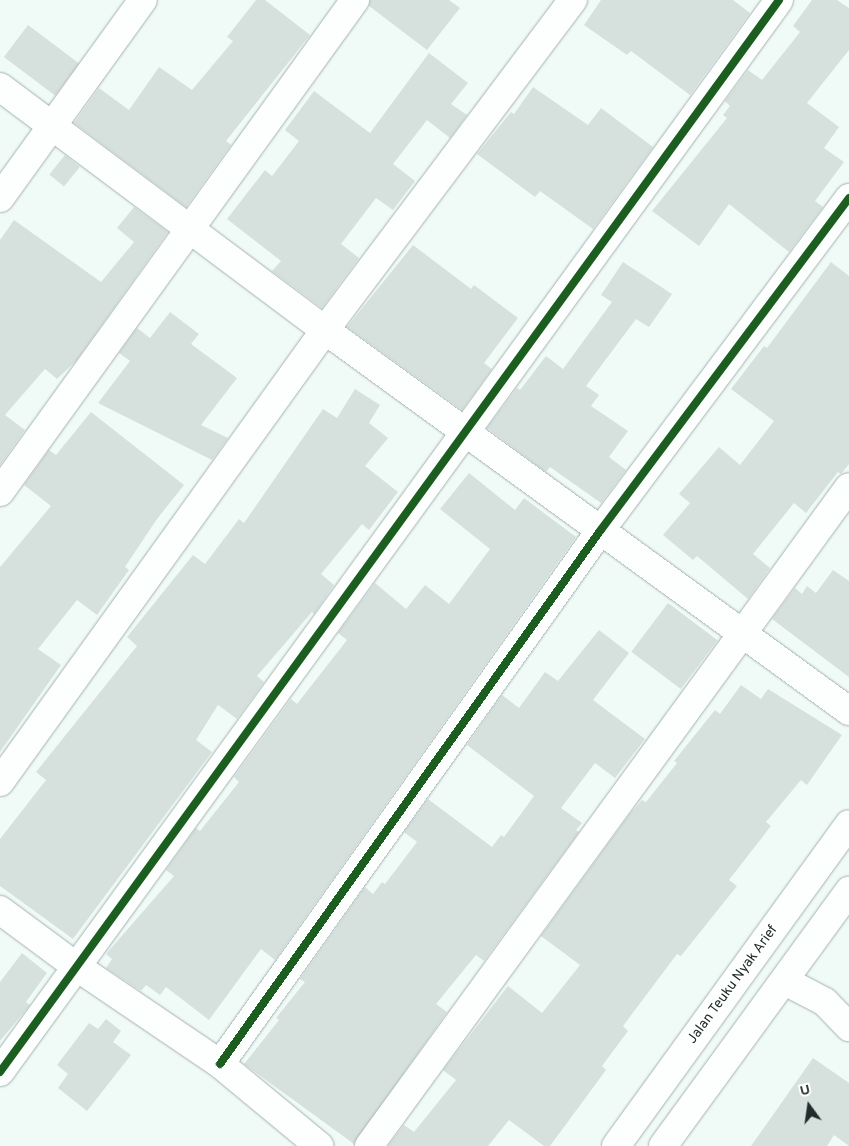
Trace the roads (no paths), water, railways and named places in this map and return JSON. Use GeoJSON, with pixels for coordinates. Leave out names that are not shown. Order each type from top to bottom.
{"type":"FeatureCollection","features":[{"type":"Feature","properties":{"kind":"main road"},"geometry":{"type":"LineString","coordinates":[[0,198],[143,0]]}},
{"type":"Feature","properties":{"kind":"main road"},"geometry":{"type":"LineString","coordinates":[[0,492],[355,0]]}},
{"type":"Feature","properties":{"kind":"main road"},"geometry":{"type":"LineString","coordinates":[[0,782],[325,330],[573,0]]}},
{"type":"Feature","properties":{"kind":"main road"},"geometry":{"type":"LineString","coordinates":[[0,1072],[778,0]]}},
{"type":"Feature","properties":{"kind":"main road"},"geometry":{"type":"LineString","coordinates":[[0,87],[53,124],[325,330],[849,711]]}},
{"type":"Feature","properties":{"kind":"main road"},"geometry":{"type":"LineString","coordinates":[[220,1064],[600,531],[849,198]]}},
{"type":"Feature","properties":{"kind":"main road"},"geometry":{"type":"LineString","coordinates":[[369,1146],[849,487]]}},
{"type":"Feature","properties":{"kind":"main road","name":"Jalan Teuku Nyak Arief"},"geometry":{"type":"LineString","coordinates":[[616,1146],[849,824]]}},
{"type":"Feature","properties":{"kind":"main road"},"geometry":{"type":"LineString","coordinates":[[663,1146],[849,891]]}},
{"type":"Feature","properties":{"kind":"main road"},"geometry":{"type":"LineString","coordinates":[[0,910],[77,967],[220,1064],[319,1146]]}},
{"type":"Feature","properties":{"kind":"main road"},"geometry":{"type":"LineString","coordinates":[[785,981],[825,1002],[849,1027]]}}]}
